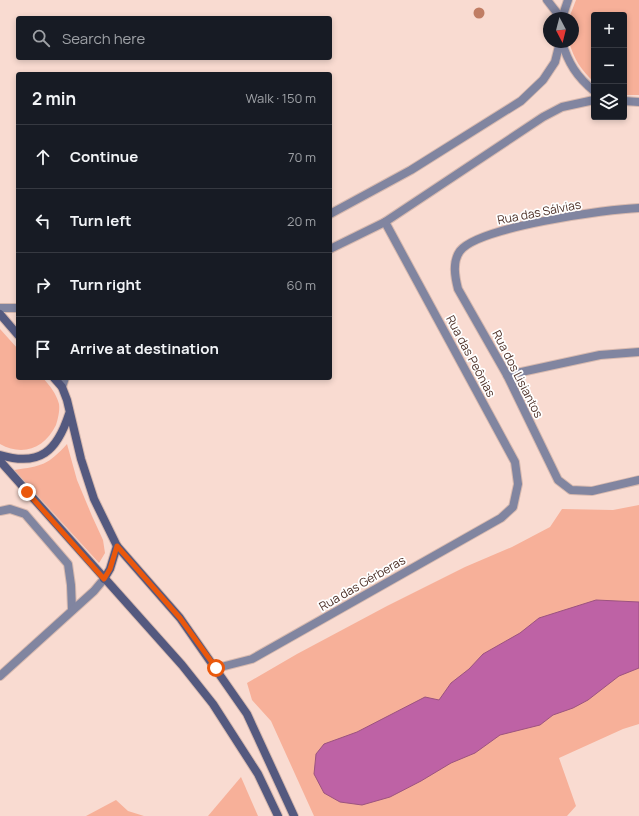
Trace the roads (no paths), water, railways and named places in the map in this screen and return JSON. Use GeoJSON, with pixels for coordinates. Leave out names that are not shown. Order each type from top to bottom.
{"type":"FeatureCollection","features":[{"type":"Feature","properties":{"kind":"main road"},"geometry":{"type":"LineString","coordinates":[[0,314],[16,333]]}},
{"type":"Feature","properties":{"kind":"main road"},"geometry":{"type":"LineString","coordinates":[[56,380],[62,387],[81,459],[94,499],[117,546],[180,618],[247,714],[294,816]]}},
{"type":"Feature","properties":{"kind":"main road"},"geometry":{"type":"LineString","coordinates":[[0,455],[15,460],[36,458],[53,448],[63,433],[70,414]]}},
{"type":"Feature","properties":{"kind":"main road"},"geometry":{"type":"LineString","coordinates":[[0,461],[182,665],[213,704],[258,774],[278,816]]}},
{"type":"Feature","properties":{"kind":"main road"},"geometry":{"type":"LineString","coordinates":[[104,579],[112,566],[117,546]]}},
{"type":"Feature","properties":{"kind":"street"},"geometry":{"type":"LineString","coordinates":[[547,0],[557,12]]}},
{"type":"Feature","properties":{"kind":"street"},"geometry":{"type":"LineString","coordinates":[[564,12],[568,0]]}},
{"type":"Feature","properties":{"kind":"street"},"geometry":{"type":"LineString","coordinates":[[332,213],[411,170],[521,101],[543,80],[555,62],[559,48]]}},
{"type":"Feature","properties":{"kind":"street"},"geometry":{"type":"LineString","coordinates":[[563,48],[566,58],[578,76],[591,88]]}},
{"type":"Feature","properties":{"kind":"street"},"geometry":{"type":"LineString","coordinates":[[332,248],[385,222],[543,117],[562,107],[591,101]]}},
{"type":"Feature","properties":{"kind":"street"},"geometry":{"type":"LineString","coordinates":[[627,101],[639,102]]}},
{"type":"Feature","properties":{"kind":"street","name":"Rua das Sálvias"},"geometry":{"type":"LineString","coordinates":[[455,263],[460,251],[489,234],[547,220],[639,208]]}},
{"type":"Feature","properties":{"kind":"street","name":"Rua das Peônias"},"geometry":{"type":"LineString","coordinates":[[385,222],[515,462],[518,484],[513,507]]}},
{"type":"Feature","properties":{"kind":"street","name":"Rua dos Lisiantos"},"geometry":{"type":"LineString","coordinates":[[455,263],[454,275],[458,289],[506,375],[558,480],[571,490],[592,491],[639,480]]}},
{"type":"Feature","properties":{"kind":"street"},"geometry":{"type":"LineString","coordinates":[[0,308],[16,308]]}},
{"type":"Feature","properties":{"kind":"street"},"geometry":{"type":"LineString","coordinates":[[506,375],[600,355],[639,352]]}},
{"type":"Feature","properties":{"kind":"street"},"geometry":{"type":"LineString","coordinates":[[62,387],[64,380]]}},
{"type":"Feature","properties":{"kind":"street","name":"Rua das Gérberas"},"geometry":{"type":"LineString","coordinates":[[216,668],[252,659],[501,518],[513,507]]}},
{"type":"Feature","properties":{"kind":"street"},"geometry":{"type":"LineString","coordinates":[[0,511],[10,509],[25,514],[68,564],[72,585],[72,610]]}},
{"type":"Feature","properties":{"kind":"street"},"geometry":{"type":"LineString","coordinates":[[0,676],[94,591],[104,579]]}}]}
